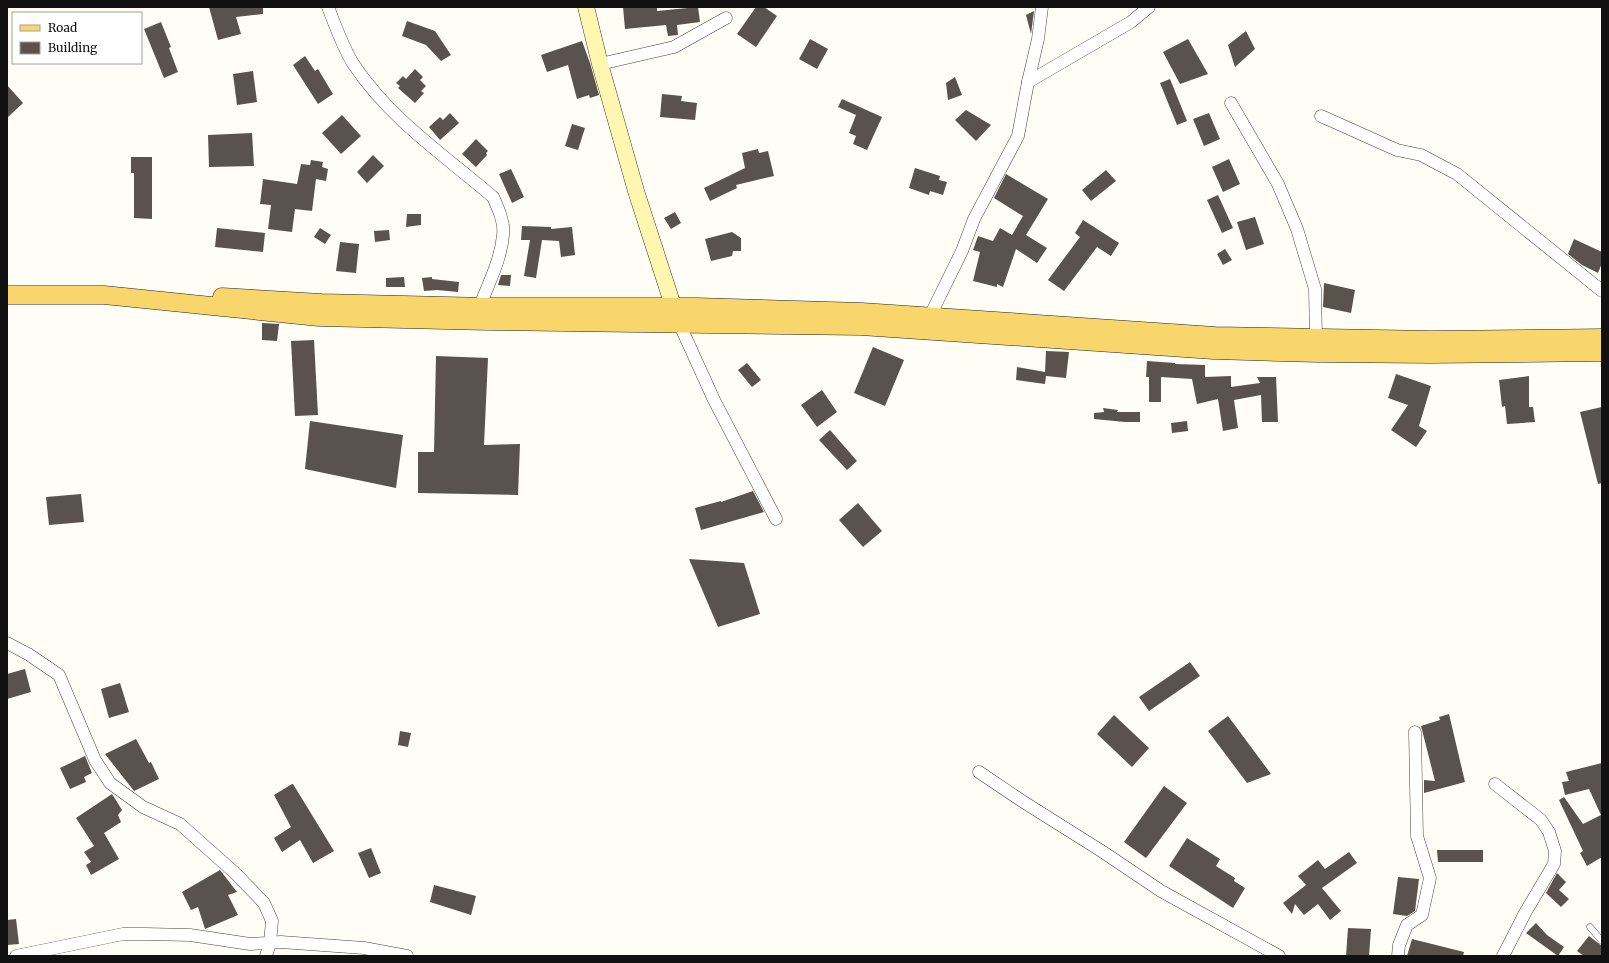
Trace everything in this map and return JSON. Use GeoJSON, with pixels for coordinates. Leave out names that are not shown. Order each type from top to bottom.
{"type":"FeatureCollection","features":[{"type":"Feature","properties":{"kind":"main road"},"geometry":{"type":"LineString","coordinates":[[7,282],[148,294],[215,296],[321,304],[480,306],[1214,343],[1316,339],[1439,340],[1602,338]]}},
{"type":"Feature","properties":{"kind":"main road"},"geometry":{"type":"LineString","coordinates":[[7,295],[104,296],[148,294],[215,307],[318,317],[488,321],[840,311],[930,316],[1322,353],[1431,354],[1602,352]]}},
{"type":"Feature","properties":{"kind":"street"},"geometry":{"type":"LineString","coordinates":[[328,7],[353,64],[374,93],[419,137],[493,197],[499,208],[504,234],[497,262],[480,306]]}},
{"type":"Feature","properties":{"kind":"street"},"geometry":{"type":"LineString","coordinates":[[586,7],[600,64],[636,190],[676,315],[714,400],[776,519]]}},
{"type":"Feature","properties":{"kind":"street"},"geometry":{"type":"LineString","coordinates":[[930,316],[962,251],[974,219],[1018,136],[1038,39],[1042,7]]}},
{"type":"Feature","properties":{"kind":"street"},"geometry":{"type":"LineString","coordinates":[[1028,82],[1131,22],[1149,7]]}},
{"type":"Feature","properties":{"kind":"street"},"geometry":{"type":"LineString","coordinates":[[600,64],[674,47],[726,18]]}},
{"type":"Feature","properties":{"kind":"street"},"geometry":{"type":"LineString","coordinates":[[1231,102],[1278,184],[1297,229],[1315,289],[1316,339]]}},
{"type":"Feature","properties":{"kind":"street"},"geometry":{"type":"LineString","coordinates":[[1321,116],[1397,150],[1421,155],[1457,174],[1602,291]]}},
{"type":"Feature","properties":{"kind":"street"},"geometry":{"type":"LineString","coordinates":[[7,643],[28,654],[59,675],[95,760],[110,783],[143,807],[180,824],[235,873],[264,903],[272,921],[270,943],[266,956]]}},
{"type":"Feature","properties":{"kind":"street"},"geometry":{"type":"LineString","coordinates":[[1398,956],[1399,945],[1408,924],[1422,915],[1430,878],[1417,836],[1415,732]]}},
{"type":"Feature","properties":{"kind":"street"},"geometry":{"type":"LineString","coordinates":[[979,772],[1161,891],[1279,956]]}},
{"type":"Feature","properties":{"kind":"street"},"geometry":{"type":"LineString","coordinates":[[1496,784],[1541,820],[1549,832],[1555,851],[1554,864],[1525,913],[1503,956]]}},
{"type":"Feature","properties":{"kind":"street"},"geometry":{"type":"LineString","coordinates":[[16,956],[123,934],[190,936],[250,944],[318,944],[364,948],[407,956]]}},
{"type":"Feature","properties":{"kind":"lane"},"geometry":{"type":"LineString","coordinates":[[1590,927],[1602,941]]}},
{"type":"Feature","properties":{"kind":"building"},"geometry":{"type":"Polygon","coordinates":[[[209,7],[263,7],[263,14],[236,17],[241,34],[218,40],[209,7]]]}},
{"type":"Feature","properties":{"kind":"building"},"geometry":{"type":"Polygon","coordinates":[[[623,7],[657,7],[657,11],[698,7],[700,22],[677,25],[678,35],[668,36],[666,25],[625,29],[623,7]]]}},
{"type":"Feature","properties":{"kind":"building"},"geometry":{"type":"Polygon","coordinates":[[[756,7],[764,7],[777,16],[756,47],[737,34],[756,7]]]}},
{"type":"Feature","properties":{"kind":"building"},"geometry":{"type":"Polygon","coordinates":[[[1034,11],[1031,34],[1026,15],[1034,11]]]}},
{"type":"Feature","properties":{"kind":"building"},"geometry":{"type":"Polygon","coordinates":[[[407,21],[435,31],[451,55],[441,61],[426,45],[402,36],[407,21]]]}},
{"type":"Feature","properties":{"kind":"building"},"geometry":{"type":"Polygon","coordinates":[[[161,22],[171,47],[169,48],[178,72],[164,78],[144,29],[161,22]]]}},
{"type":"Feature","properties":{"kind":"building"},"geometry":{"type":"Polygon","coordinates":[[[1246,31],[1255,49],[1235,67],[1228,45],[1246,31]]]}},
{"type":"Feature","properties":{"kind":"building"},"geometry":{"type":"Polygon","coordinates":[[[810,39],[828,49],[817,69],[799,59],[810,39]]]}},
{"type":"Feature","properties":{"kind":"building"},"geometry":{"type":"Polygon","coordinates":[[[1188,39],[1208,74],[1180,84],[1163,52],[1188,39]]]}},
{"type":"Feature","properties":{"kind":"building"},"geometry":{"type":"Polygon","coordinates":[[[582,41],[599,95],[590,98],[589,95],[577,99],[568,65],[547,72],[541,55],[582,41]]]}},
{"type":"Feature","properties":{"kind":"building"},"geometry":{"type":"Polygon","coordinates":[[[305,56],[315,71],[318,69],[333,94],[318,104],[293,65],[305,56]]]}},
{"type":"Feature","properties":{"kind":"building"},"geometry":{"type":"Polygon","coordinates":[[[415,69],[423,77],[420,80],[426,86],[421,91],[424,93],[415,103],[398,88],[400,86],[396,83],[403,76],[406,79],[415,69]]]}},
{"type":"Feature","properties":{"kind":"building"},"geometry":{"type":"Polygon","coordinates":[[[253,71],[257,102],[237,105],[233,74],[253,71]]]}},
{"type":"Feature","properties":{"kind":"building"},"geometry":{"type":"Polygon","coordinates":[[[955,77],[962,95],[948,100],[946,83],[955,77]]]}},
{"type":"Feature","properties":{"kind":"building"},"geometry":{"type":"Polygon","coordinates":[[[1170,79],[1187,121],[1177,125],[1160,83],[1170,79]]]}},
{"type":"Feature","properties":{"kind":"building"},"geometry":{"type":"Polygon","coordinates":[[[7,85],[23,103],[7,118],[7,85]]]}},
{"type":"Feature","properties":{"kind":"building"},"geometry":{"type":"Polygon","coordinates":[[[662,94],[682,96],[681,101],[697,103],[695,120],[660,117],[662,94]]]}},
{"type":"Feature","properties":{"kind":"building"},"geometry":{"type":"Polygon","coordinates":[[[842,99],[882,117],[867,150],[853,144],[856,136],[849,133],[856,115],[838,107],[842,99]]]}},
{"type":"Feature","properties":{"kind":"building"},"geometry":{"type":"Polygon","coordinates":[[[966,110],[991,125],[976,141],[955,120],[966,110]]]}},
{"type":"Feature","properties":{"kind":"building"},"geometry":{"type":"Polygon","coordinates":[[[450,113],[459,123],[440,140],[429,127],[440,117],[443,120],[450,113]]]}},
{"type":"Feature","properties":{"kind":"building"},"geometry":{"type":"Polygon","coordinates":[[[1209,113],[1220,139],[1204,146],[1193,119],[1209,113]]]}},
{"type":"Feature","properties":{"kind":"building"},"geometry":{"type":"Polygon","coordinates":[[[342,115],[361,136],[341,154],[322,133],[342,115]]]}},
{"type":"Feature","properties":{"kind":"building"},"geometry":{"type":"Polygon","coordinates":[[[572,124],[585,128],[578,150],[565,146],[572,124]]]}},
{"type":"Feature","properties":{"kind":"building"},"geometry":{"type":"Polygon","coordinates":[[[252,133],[254,166],[209,167],[208,135],[252,133]]]}},
{"type":"Feature","properties":{"kind":"building"},"geometry":{"type":"Polygon","coordinates":[[[476,139],[488,151],[486,153],[487,155],[476,167],[462,154],[476,139]]]}},
{"type":"Feature","properties":{"kind":"building"},"geometry":{"type":"Polygon","coordinates":[[[758,149],[759,153],[768,151],[774,176],[736,185],[737,188],[710,201],[704,188],[745,168],[742,153],[758,149]]]}},
{"type":"Feature","properties":{"kind":"building"},"geometry":{"type":"Polygon","coordinates":[[[373,155],[384,166],[367,183],[357,172],[373,155]]]}},
{"type":"Feature","properties":{"kind":"building"},"geometry":{"type":"Polygon","coordinates":[[[131,157],[152,157],[152,219],[134,218],[134,173],[131,173],[131,157]]]}},
{"type":"Feature","properties":{"kind":"building"},"geometry":{"type":"Polygon","coordinates":[[[1229,159],[1240,184],[1223,192],[1212,167],[1229,159]]]}},
{"type":"Feature","properties":{"kind":"building"},"geometry":{"type":"Polygon","coordinates":[[[311,160],[323,162],[322,167],[328,169],[326,181],[316,179],[312,211],[295,209],[292,232],[268,229],[271,205],[260,204],[263,179],[297,184],[301,164],[310,165],[311,160]]]}},
{"type":"Feature","properties":{"kind":"building"},"geometry":{"type":"Polygon","coordinates":[[[915,168],[940,176],[939,180],[947,182],[943,195],[930,191],[929,195],[909,188],[915,168]]]}},
{"type":"Feature","properties":{"kind":"building"},"geometry":{"type":"Polygon","coordinates":[[[511,169],[524,197],[512,203],[499,174],[511,169]]]}},
{"type":"Feature","properties":{"kind":"building"},"geometry":{"type":"Polygon","coordinates":[[[1106,170],[1116,181],[1091,201],[1082,190],[1106,170]]]}},
{"type":"Feature","properties":{"kind":"building"},"geometry":{"type":"Polygon","coordinates":[[[1006,174],[1048,199],[1026,235],[1047,248],[1037,263],[1016,249],[1003,287],[997,284],[997,287],[973,281],[980,252],[973,250],[978,236],[993,241],[1000,228],[1012,235],[1023,216],[994,198],[1006,174]]]}},
{"type":"Feature","properties":{"kind":"building"},"geometry":{"type":"Polygon","coordinates":[[[1218,195],[1233,228],[1222,233],[1207,200],[1218,195]]]}},
{"type":"Feature","properties":{"kind":"building"},"geometry":{"type":"Polygon","coordinates":[[[675,212],[681,223],[671,229],[664,218],[675,212]]]}},
{"type":"Feature","properties":{"kind":"building"},"geometry":{"type":"Polygon","coordinates":[[[407,214],[421,214],[421,225],[406,227],[407,214]]]}},
{"type":"Feature","properties":{"kind":"building"},"geometry":{"type":"Polygon","coordinates":[[[1255,217],[1264,244],[1246,250],[1237,222],[1255,217]]]}},
{"type":"Feature","properties":{"kind":"building"},"geometry":{"type":"Polygon","coordinates":[[[1083,220],[1119,243],[1111,256],[1097,247],[1064,291],[1048,280],[1080,237],[1075,233],[1083,220]]]}},
{"type":"Feature","properties":{"kind":"building"},"geometry":{"type":"Polygon","coordinates":[[[522,226],[551,227],[551,229],[572,227],[575,255],[561,257],[559,241],[542,240],[536,278],[524,276],[530,240],[521,240],[522,226]]]}},
{"type":"Feature","properties":{"kind":"building"},"geometry":{"type":"Polygon","coordinates":[[[217,228],[265,233],[263,252],[215,247],[217,228]]]}},
{"type":"Feature","properties":{"kind":"building"},"geometry":{"type":"Polygon","coordinates":[[[320,228],[331,235],[325,244],[314,237],[320,228]]]}},
{"type":"Feature","properties":{"kind":"building"},"geometry":{"type":"Polygon","coordinates":[[[389,230],[390,240],[375,242],[374,231],[389,230]]]}},
{"type":"Feature","properties":{"kind":"building"},"geometry":{"type":"Polygon","coordinates":[[[732,232],[741,238],[741,251],[733,251],[732,256],[711,261],[705,239],[732,232]]]}},
{"type":"Feature","properties":{"kind":"building"},"geometry":{"type":"Polygon","coordinates":[[[1574,239],[1602,252],[1602,263],[1598,273],[1582,265],[1568,254],[1574,239]]]}},
{"type":"Feature","properties":{"kind":"building"},"geometry":{"type":"Polygon","coordinates":[[[340,242],[359,244],[356,273],[336,271],[340,242]]]}},
{"type":"Feature","properties":{"kind":"building"},"geometry":{"type":"Polygon","coordinates":[[[1225,249],[1232,260],[1223,265],[1217,254],[1225,249]]]}},
{"type":"Feature","properties":{"kind":"building"},"geometry":{"type":"Polygon","coordinates":[[[501,275],[511,275],[510,286],[498,285],[501,275]]]}},
{"type":"Feature","properties":{"kind":"building"},"geometry":{"type":"Polygon","coordinates":[[[404,277],[405,287],[386,287],[386,278],[404,277]]]}},
{"type":"Feature","properties":{"kind":"building"},"geometry":{"type":"Polygon","coordinates":[[[432,277],[432,279],[459,282],[458,292],[437,290],[424,291],[422,278],[432,277]]]}},
{"type":"Feature","properties":{"kind":"building"},"geometry":{"type":"Polygon","coordinates":[[[1324,283],[1355,290],[1351,313],[1323,307],[1324,283]]]}},
{"type":"Feature","properties":{"kind":"building"},"geometry":{"type":"Polygon","coordinates":[[[262,323],[279,324],[277,341],[262,340],[262,323]]]}},
{"type":"Feature","properties":{"kind":"building"},"geometry":{"type":"Polygon","coordinates":[[[314,340],[318,415],[295,416],[291,341],[314,340]]]}},
{"type":"Feature","properties":{"kind":"building"},"geometry":{"type":"Polygon","coordinates":[[[873,347],[904,360],[885,406],[854,393],[873,347]]]}},
{"type":"Feature","properties":{"kind":"building"},"geometry":{"type":"Polygon","coordinates":[[[1046,351],[1069,352],[1066,378],[1046,376],[1045,384],[1016,380],[1017,367],[1045,372],[1046,351]]]}},
{"type":"Feature","properties":{"kind":"building"},"geometry":{"type":"Polygon","coordinates":[[[436,356],[488,358],[484,445],[520,444],[518,495],[418,493],[418,452],[434,452],[436,356]]]}},
{"type":"Feature","properties":{"kind":"building"},"geometry":{"type":"Polygon","coordinates":[[[1147,361],[1205,365],[1205,377],[1231,376],[1231,387],[1260,383],[1257,377],[1276,377],[1278,422],[1262,422],[1261,395],[1234,400],[1238,428],[1223,431],[1218,399],[1197,404],[1192,379],[1161,377],[1161,402],[1149,402],[1149,377],[1146,377],[1147,361]]]}},
{"type":"Feature","properties":{"kind":"building"},"geometry":{"type":"Polygon","coordinates":[[[747,363],[761,380],[752,387],[738,370],[747,363]]]}},
{"type":"Feature","properties":{"kind":"building"},"geometry":{"type":"Polygon","coordinates":[[[1396,374],[1431,386],[1419,426],[1427,431],[1416,447],[1391,430],[1408,405],[1388,398],[1396,374]]]}},
{"type":"Feature","properties":{"kind":"building"},"geometry":{"type":"Polygon","coordinates":[[[1529,376],[1529,407],[1533,407],[1535,422],[1507,424],[1505,406],[1502,407],[1499,380],[1529,376]]]}},
{"type":"Feature","properties":{"kind":"building"},"geometry":{"type":"Polygon","coordinates":[[[822,390],[837,412],[817,427],[801,405],[822,390]]]}},
{"type":"Feature","properties":{"kind":"building"},"geometry":{"type":"Polygon","coordinates":[[[1602,407],[1602,483],[1598,484],[1580,412],[1602,407]]]}},
{"type":"Feature","properties":{"kind":"building"},"geometry":{"type":"Polygon","coordinates":[[[1103,408],[1118,410],[1117,412],[1140,412],[1140,422],[1094,419],[1094,413],[1104,412],[1103,408]]]}},
{"type":"Feature","properties":{"kind":"building"},"geometry":{"type":"Polygon","coordinates":[[[310,421],[403,435],[396,488],[305,469],[310,421]]]}},
{"type":"Feature","properties":{"kind":"building"},"geometry":{"type":"Polygon","coordinates":[[[1187,421],[1188,431],[1172,433],[1171,423],[1187,421]]]}},
{"type":"Feature","properties":{"kind":"building"},"geometry":{"type":"Polygon","coordinates":[[[830,430],[857,461],[847,470],[819,440],[830,430]]]}},
{"type":"Feature","properties":{"kind":"building"},"geometry":{"type":"Polygon","coordinates":[[[753,491],[764,512],[701,530],[695,508],[721,502],[753,491]]]}},
{"type":"Feature","properties":{"kind":"building"},"geometry":{"type":"Polygon","coordinates":[[[81,494],[84,522],[49,525],[46,497],[81,494]]]}},
{"type":"Feature","properties":{"kind":"building"},"geometry":{"type":"Polygon","coordinates":[[[858,503],[882,531],[863,547],[839,520],[858,503]]]}},
{"type":"Feature","properties":{"kind":"building"},"geometry":{"type":"Polygon","coordinates":[[[689,559],[744,563],[760,614],[718,627],[689,559]]]}},
{"type":"Feature","properties":{"kind":"building"},"geometry":{"type":"Polygon","coordinates":[[[1190,662],[1200,676],[1149,711],[1139,697],[1190,662]]]}},
{"type":"Feature","properties":{"kind":"building"},"geometry":{"type":"Polygon","coordinates":[[[25,669],[31,692],[7,699],[7,674],[25,669]]]}},
{"type":"Feature","properties":{"kind":"building"},"geometry":{"type":"Polygon","coordinates":[[[120,683],[129,712],[109,718],[101,689],[120,683]]]}},
{"type":"Feature","properties":{"kind":"building"},"geometry":{"type":"Polygon","coordinates":[[[1449,714],[1465,782],[1424,793],[1424,780],[1435,781],[1421,726],[1440,720],[1439,717],[1449,714]]]}},
{"type":"Feature","properties":{"kind":"building"},"geometry":{"type":"Polygon","coordinates":[[[1114,715],[1149,748],[1132,767],[1097,734],[1114,715]]]}},
{"type":"Feature","properties":{"kind":"building"},"geometry":{"type":"Polygon","coordinates":[[[1228,716],[1271,774],[1247,783],[1208,731],[1228,716]]]}},
{"type":"Feature","properties":{"kind":"building"},"geometry":{"type":"Polygon","coordinates":[[[400,731],[411,733],[408,747],[398,745],[400,731]]]}},
{"type":"Feature","properties":{"kind":"building"},"geometry":{"type":"Polygon","coordinates":[[[136,739],[149,763],[151,762],[159,779],[134,791],[105,754],[136,739]]]}},
{"type":"Feature","properties":{"kind":"building"},"geometry":{"type":"Polygon","coordinates":[[[85,756],[92,773],[84,777],[86,782],[70,789],[60,768],[85,756]]]}},
{"type":"Feature","properties":{"kind":"building"},"geometry":{"type":"Polygon","coordinates":[[[1602,763],[1602,857],[1587,866],[1580,853],[1583,851],[1559,800],[1564,797],[1583,824],[1601,815],[1589,789],[1565,795],[1562,782],[1569,781],[1566,772],[1602,763]]]}},
{"type":"Feature","properties":{"kind":"building"},"geometry":{"type":"Polygon","coordinates":[[[292,784],[334,851],[313,863],[300,840],[282,852],[274,838],[291,827],[274,795],[292,784]]]}},
{"type":"Feature","properties":{"kind":"building"},"geometry":{"type":"Polygon","coordinates":[[[1164,786],[1187,803],[1146,858],[1124,842],[1164,786]]]}},
{"type":"Feature","properties":{"kind":"building"},"geometry":{"type":"Polygon","coordinates":[[[112,794],[122,810],[118,815],[121,822],[104,833],[119,859],[91,875],[86,865],[91,862],[84,852],[94,846],[76,818],[112,794]]]}},
{"type":"Feature","properties":{"kind":"building"},"geometry":{"type":"Polygon","coordinates":[[[1187,838],[1220,859],[1216,866],[1235,878],[1234,881],[1245,888],[1233,908],[1169,866],[1187,838]]]}},
{"type":"Feature","properties":{"kind":"building"},"geometry":{"type":"Polygon","coordinates":[[[371,848],[381,873],[369,878],[358,853],[371,848]]]}},
{"type":"Feature","properties":{"kind":"building"},"geometry":{"type":"Polygon","coordinates":[[[1437,850],[1483,850],[1483,862],[1438,862],[1437,850]]]}},
{"type":"Feature","properties":{"kind":"building"},"geometry":{"type":"Polygon","coordinates":[[[1349,852],[1357,863],[1322,888],[1341,911],[1330,920],[1318,904],[1304,915],[1295,904],[1292,914],[1283,903],[1306,885],[1298,876],[1318,860],[1325,869],[1349,852]]]}},
{"type":"Feature","properties":{"kind":"building"},"geometry":{"type":"Polygon","coordinates":[[[220,870],[237,892],[228,895],[238,915],[205,929],[198,907],[191,910],[182,892],[220,870]]]}},
{"type":"Feature","properties":{"kind":"building"},"geometry":{"type":"Polygon","coordinates":[[[1557,873],[1566,882],[1559,890],[1569,899],[1561,907],[1546,893],[1557,873]]]}},
{"type":"Feature","properties":{"kind":"building"},"geometry":{"type":"Polygon","coordinates":[[[1398,877],[1419,879],[1415,911],[1407,916],[1393,914],[1398,877]]]}},
{"type":"Feature","properties":{"kind":"building"},"geometry":{"type":"Polygon","coordinates":[[[434,885],[476,896],[471,915],[430,902],[434,885]]]}},
{"type":"Feature","properties":{"kind":"building"},"geometry":{"type":"Polygon","coordinates":[[[16,919],[19,944],[7,945],[7,920],[16,919]]]}},
{"type":"Feature","properties":{"kind":"building"},"geometry":{"type":"Polygon","coordinates":[[[1536,923],[1547,935],[1564,947],[1558,956],[1526,933],[1536,923]]]}},
{"type":"Feature","properties":{"kind":"building"},"geometry":{"type":"Polygon","coordinates":[[[1348,928],[1371,929],[1369,956],[1346,956],[1348,928]]]}},
{"type":"Feature","properties":{"kind":"building"},"geometry":{"type":"Polygon","coordinates":[[[1589,936],[1602,946],[1602,956],[1584,956],[1577,951],[1589,936]]]}},
{"type":"Feature","properties":{"kind":"building"},"geometry":{"type":"Polygon","coordinates":[[[1412,939],[1464,952],[1463,956],[1407,956],[1412,939]]]}}]}
